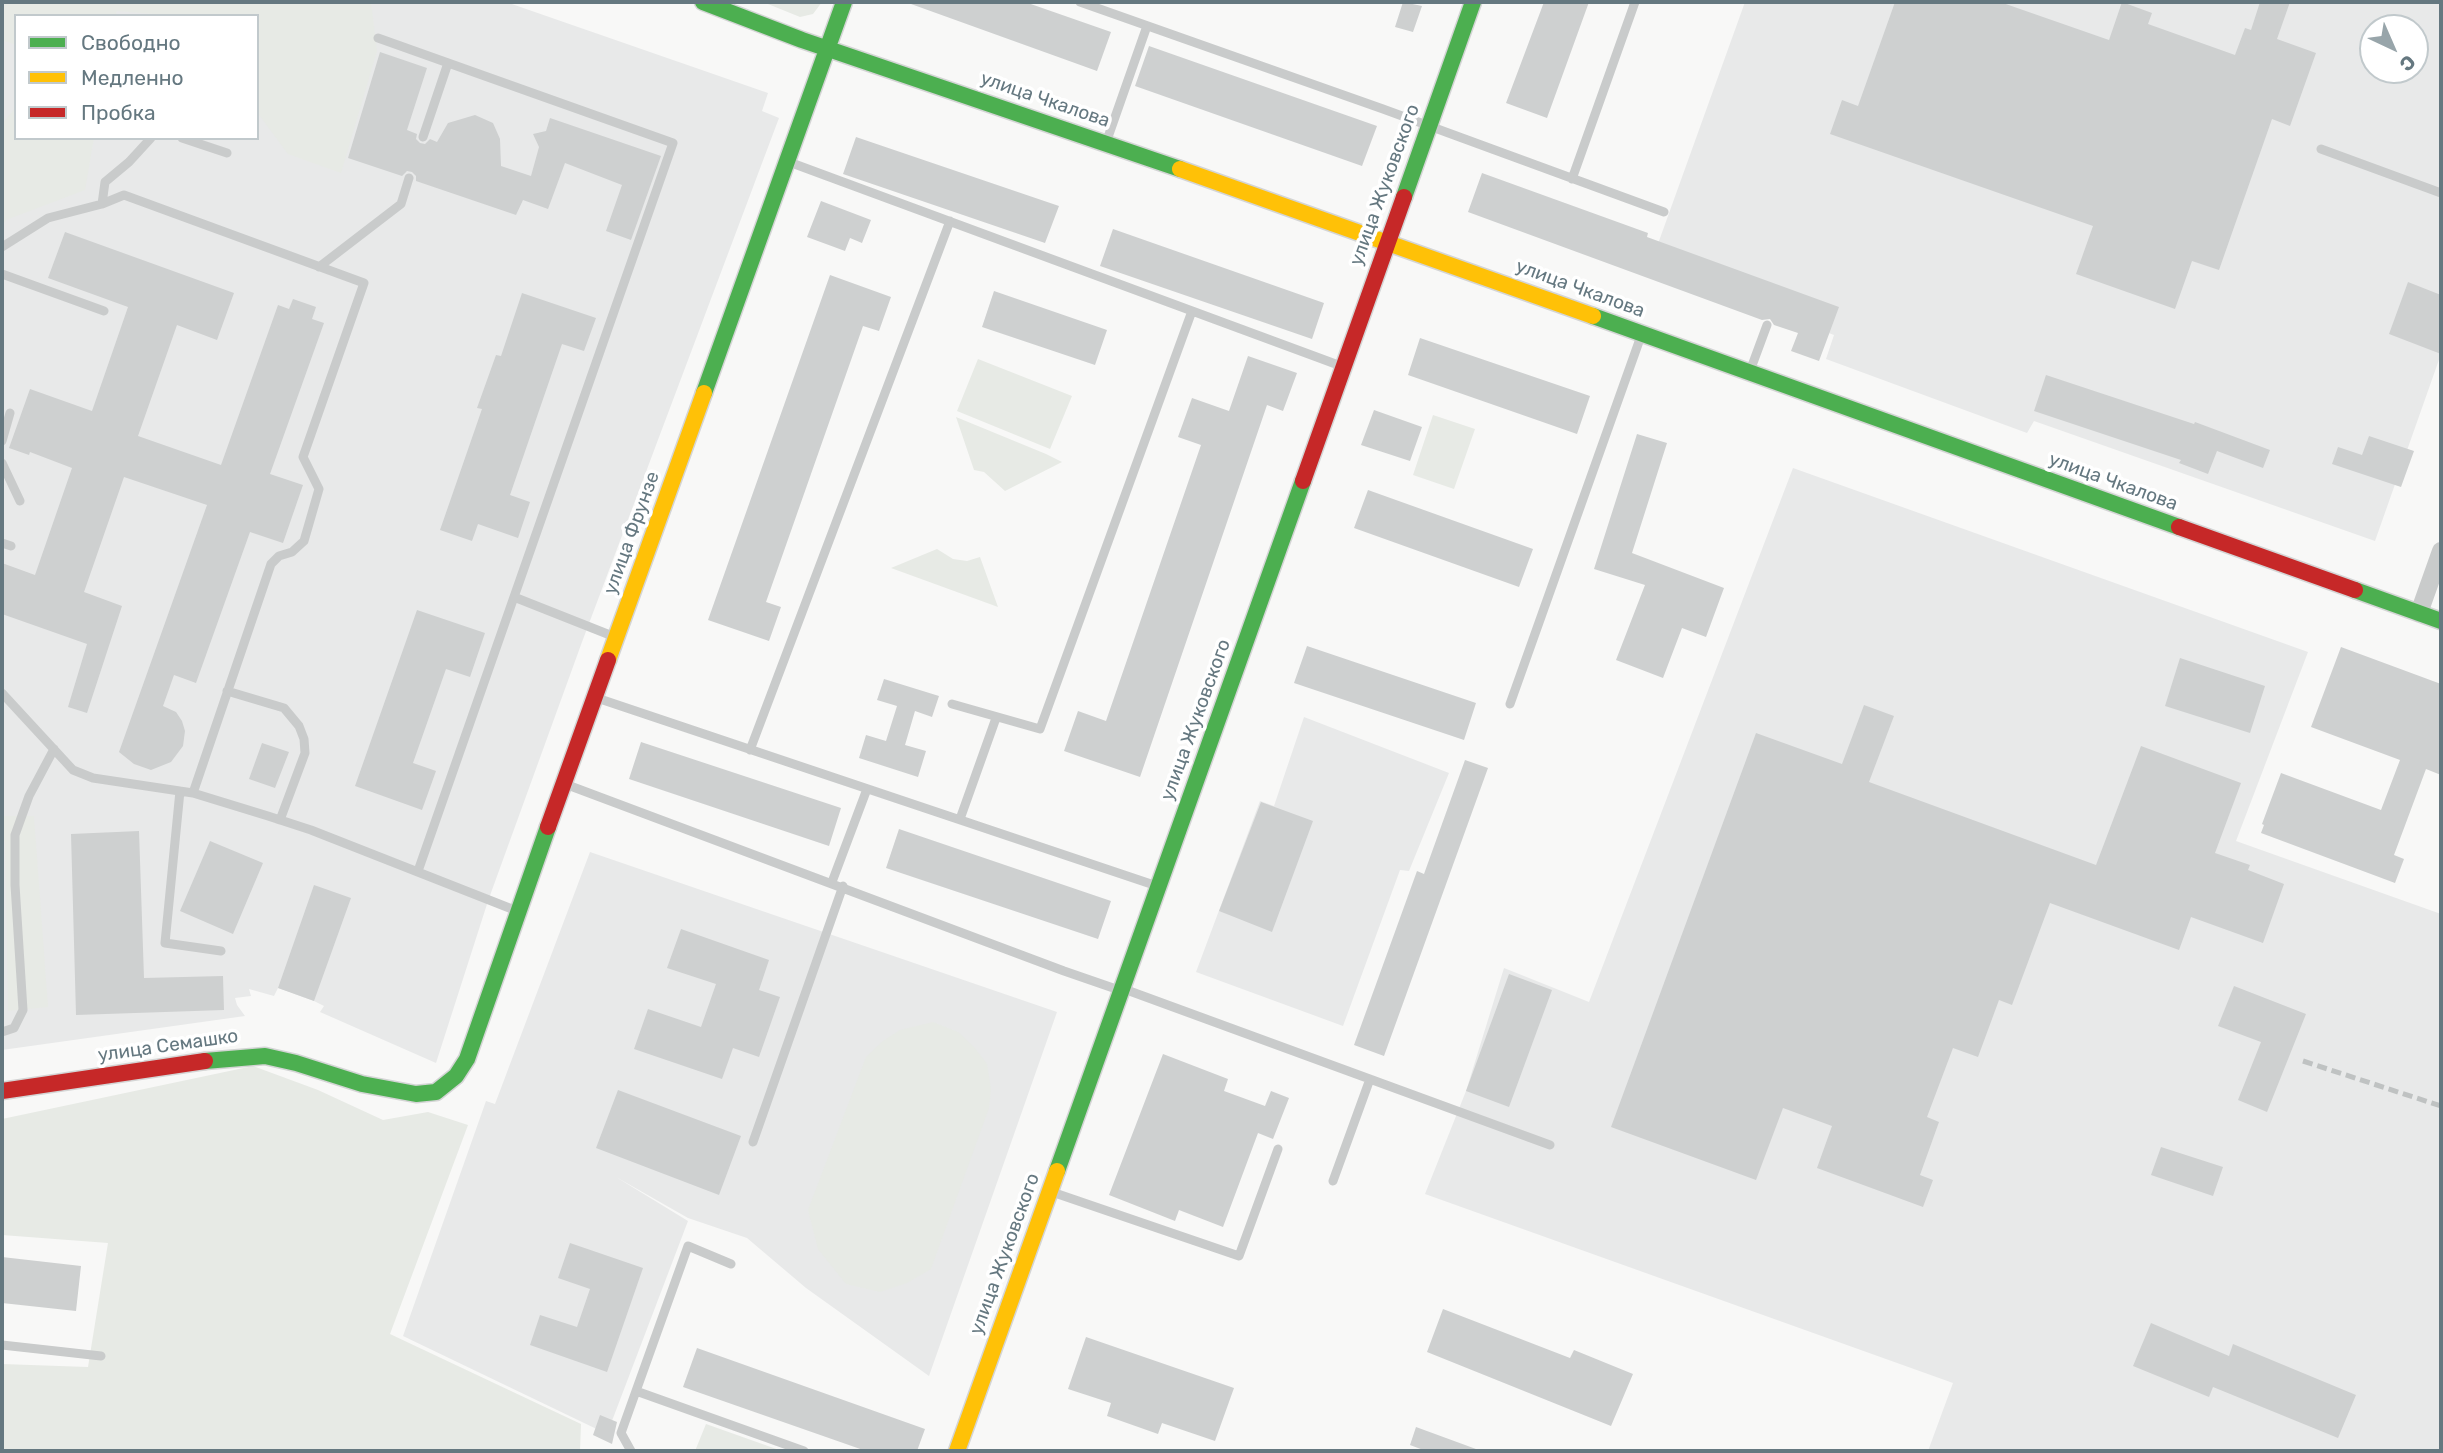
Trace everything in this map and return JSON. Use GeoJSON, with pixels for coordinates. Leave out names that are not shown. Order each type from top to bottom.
{"type":"FeatureCollection","features":[{"type":"Feature","properties":{"kind":"street","name":"улица Чкалова"},"geometry":{"type":"LineString","coordinates":[[703,2],[827,49],[1106,142],[2441,621]]}},
{"type":"Feature","properties":{"kind":"street","name":"улица Фрунзе"},"geometry":{"type":"LineString","coordinates":[[456,1076],[467,1059],[844,2]]}},
{"type":"Feature","properties":{"kind":"street","name":"улица Жуковского"},"geometry":{"type":"LineString","coordinates":[[957,1451],[1473,2]]}},
{"type":"Feature","properties":{"kind":"street"},"geometry":{"type":"LineString","coordinates":[[2419,613],[2441,551]]}},
{"type":"Feature","properties":{"kind":"street","name":"улица Семашко"},"geometry":{"type":"LineString","coordinates":[[2,1091],[232,1057],[276,1058],[362,1084],[416,1094],[436,1092],[456,1076]]}},
{"type":"Feature","properties":{"kind":"lane"},"geometry":{"type":"LineString","coordinates":[[1080,2],[1664,212]]}},
{"type":"Feature","properties":{"kind":"lane"},"geometry":{"type":"LineString","coordinates":[[1572,179],[1635,2]]}},
{"type":"Feature","properties":{"kind":"lane"},"geometry":{"type":"LineString","coordinates":[[1106,142],[1147,26]]}},
{"type":"Feature","properties":{"kind":"lane"},"geometry":{"type":"LineString","coordinates":[[378,38],[673,143],[418,872]]}},
{"type":"Feature","properties":{"kind":"lane"},"geometry":{"type":"LineString","coordinates":[[423,137],[448,63]]}},
{"type":"Feature","properties":{"kind":"lane"},"geometry":{"type":"LineString","coordinates":[[102,204],[105,182],[130,162],[149,140]]}},
{"type":"Feature","properties":{"kind":"lane"},"geometry":{"type":"LineString","coordinates":[[188,140],[227,153]]}},
{"type":"Feature","properties":{"kind":"lane"},"geometry":{"type":"LineString","coordinates":[[2321,149],[2441,193]]}},
{"type":"Feature","properties":{"kind":"lane"},"geometry":{"type":"LineString","coordinates":[[788,161],[1342,366]]}},
{"type":"Feature","properties":{"kind":"lane"},"geometry":{"type":"LineString","coordinates":[[319,267],[401,204],[409,178]]}},
{"type":"Feature","properties":{"kind":"lane"},"geometry":{"type":"LineString","coordinates":[[2,247],[48,218],[102,204],[124,195],[364,283],[303,457],[318,489],[304,541],[292,552],[279,556],[271,564],[193,793]]}},
{"type":"Feature","properties":{"kind":"lane"},"geometry":{"type":"LineString","coordinates":[[750,750],[950,221]]}},
{"type":"Feature","properties":{"kind":"lane"},"geometry":{"type":"LineString","coordinates":[[2,274],[104,311]]}},
{"type":"Feature","properties":{"kind":"lane"},"geometry":{"type":"LineString","coordinates":[[952,704],[1040,729],[1192,311]]}},
{"type":"Feature","properties":{"kind":"lane"},"geometry":{"type":"LineString","coordinates":[[1749,373],[1767,325]]}},
{"type":"Feature","properties":{"kind":"lane"},"geometry":{"type":"LineString","coordinates":[[1510,705],[1641,334]]}},
{"type":"Feature","properties":{"kind":"lane"},"geometry":{"type":"LineString","coordinates":[[2,441],[10,413]]}},
{"type":"Feature","properties":{"kind":"lane"},"geometry":{"type":"LineString","coordinates":[[2,463],[20,501]]}},
{"type":"Feature","properties":{"kind":"lane"},"geometry":{"type":"LineString","coordinates":[[514,597],[617,638]]}},
{"type":"Feature","properties":{"kind":"lane"},"geometry":{"type":"LineString","coordinates":[[2,693],[73,769],[93,778],[193,793],[281,820],[305,753],[299,726],[284,708],[227,691]]}},
{"type":"Feature","properties":{"kind":"lane"},"geometry":{"type":"LineString","coordinates":[[595,697],[1159,887]]}},
{"type":"Feature","properties":{"kind":"lane"},"geometry":{"type":"LineString","coordinates":[[960,819],[996,718]]}},
{"type":"Feature","properties":{"kind":"lane"},"geometry":{"type":"LineString","coordinates":[[2,1032],[13,1028],[23,1010],[15,885],[15,835],[29,796],[54,749]]}},
{"type":"Feature","properties":{"kind":"lane"},"geometry":{"type":"LineString","coordinates":[[564,783],[1064,971],[1122,989],[1550,1145]]}},
{"type":"Feature","properties":{"kind":"lane"},"geometry":{"type":"LineString","coordinates":[[832,882],[867,789]]}},
{"type":"Feature","properties":{"kind":"lane"},"geometry":{"type":"LineString","coordinates":[[180,791],[165,943],[221,951]]}},
{"type":"Feature","properties":{"kind":"lane"},"geometry":{"type":"LineString","coordinates":[[268,816],[311,830],[519,912]]}},
{"type":"Feature","properties":{"kind":"lane"},"geometry":{"type":"LineString","coordinates":[[753,1142],[843,886]]}},
{"type":"Feature","properties":{"kind":"lane"},"geometry":{"type":"LineString","coordinates":[[1333,1181],[1370,1079]]}},
{"type":"Feature","properties":{"kind":"lane"},"geometry":{"type":"LineString","coordinates":[[1050,1191],[1239,1256],[1278,1149]]}},
{"type":"Feature","properties":{"kind":"lane"},"geometry":{"type":"LineString","coordinates":[[631,1451],[621,1433],[688,1246],[731,1264]]}},
{"type":"Feature","properties":{"kind":"lane"},"geometry":{"type":"LineString","coordinates":[[2,1345],[101,1356]]}},
{"type":"Feature","properties":{"kind":"lane"},"geometry":{"type":"LineString","coordinates":[[636,1391],[804,1451]]}},
{"type":"Feature","properties":{"kind":"shaded area"},"geometry":{"type":"Polygon","coordinates":[[[2,2],[506,2],[768,93],[762,111],[779,118],[582,642],[488,901],[436,1063],[320,1012],[324,1006],[314,1001],[278,988],[274,996],[249,989],[251,996],[235,998],[245,1016],[2,1050],[2,2]]]}},
{"type":"Feature","properties":{"kind":"shaded area"},"geometry":{"type":"Polygon","coordinates":[[[2,2],[371,2],[377,51],[341,173],[288,154],[259,115],[259,14],[153,14],[117,11],[116,14],[14,14],[14,44],[2,40],[2,2]]]}},
{"type":"Feature","properties":{"kind":"shaded area"},"geometry":{"type":"Polygon","coordinates":[[[763,2],[822,2],[813,14],[800,17],[763,2]]]}},
{"type":"Feature","properties":{"kind":"shaded area"},"geometry":{"type":"Polygon","coordinates":[[[1745,2],[2441,2],[2441,354],[2375,541],[2034,421],[2027,433],[1826,359],[1834,335],[1650,266],[1745,2]]]}},
{"type":"Feature","properties":{"kind":"shaded area"},"geometry":{"type":"Polygon","coordinates":[[[14,109],[14,140],[94,140],[85,190],[6,220],[2,225],[2,124],[14,109]]]}},
{"type":"Feature","properties":{"kind":"shaded area"},"geometry":{"type":"Polygon","coordinates":[[[978,359],[1072,396],[1050,449],[957,411],[978,359]]]}},
{"type":"Feature","properties":{"kind":"shaded area"},"geometry":{"type":"Polygon","coordinates":[[[1433,415],[1475,429],[1454,489],[1413,475],[1433,415]]]}},
{"type":"Feature","properties":{"kind":"shaded area"},"geometry":{"type":"Polygon","coordinates":[[[956,417],[1062,462],[1005,491],[984,472],[974,470],[956,417]]]}},
{"type":"Feature","properties":{"kind":"shaded area"},"geometry":{"type":"Polygon","coordinates":[[[1793,468],[2308,652],[2236,841],[2441,914],[2441,1451],[1928,1451],[1953,1383],[1425,1194],[1466,1091],[1504,968],[1589,1002],[1793,468]]]}},
{"type":"Feature","properties":{"kind":"shaded area"},"geometry":{"type":"Polygon","coordinates":[[[937,549],[953,559],[967,561],[980,557],[998,607],[891,568],[937,549]]]}},
{"type":"Feature","properties":{"kind":"shaded area"},"geometry":{"type":"Polygon","coordinates":[[[1304,717],[1449,773],[1409,871],[1400,870],[1343,1026],[1196,972],[1260,801],[1274,806],[1304,717]]]}},
{"type":"Feature","properties":{"kind":"shaded area"},"geometry":{"type":"Polygon","coordinates":[[[2,816],[34,816],[48,1007],[8,1011],[5,841],[2,841],[2,816]]]}},
{"type":"Feature","properties":{"kind":"shaded area"},"geometry":{"type":"Polygon","coordinates":[[[590,852],[1057,1012],[929,1376],[806,1288],[747,1238],[688,1218],[616,1177],[688,1221],[607,1434],[403,1336],[486,1101],[495,1104],[590,852]]]}},
{"type":"Feature","properties":{"kind":"shaded area"},"geometry":{"type":"Polygon","coordinates":[[[933,1022],[958,1032],[987,1064],[991,1089],[989,1108],[931,1269],[907,1283],[880,1292],[846,1284],[818,1249],[808,1210],[866,1057],[900,1030],[933,1022]]]}},
{"type":"Feature","properties":{"kind":"shaded area"},"geometry":{"type":"Polygon","coordinates":[[[253,1066],[318,1090],[383,1120],[428,1112],[468,1125],[390,1334],[581,1424],[580,1451],[2,1451],[2,1364],[88,1367],[108,1243],[2,1235],[2,1119],[253,1066]]]}},
{"type":"Feature","properties":{"kind":"shaded area"},"geometry":{"type":"Polygon","coordinates":[[[706,1424],[782,1451],[695,1451],[706,1424]]]}},
{"type":"Feature","properties":{"kind":"building"},"geometry":{"type":"Polygon","coordinates":[[[911,2],[1025,2],[1111,32],[1097,71],[911,2]]]}},
{"type":"Feature","properties":{"kind":"building"},"geometry":{"type":"Polygon","coordinates":[[[1403,2],[1422,6],[1413,32],[1395,27],[1403,2]]]}},
{"type":"Feature","properties":{"kind":"building"},"geometry":{"type":"Polygon","coordinates":[[[1544,2],[1589,2],[1547,118],[1506,103],[1544,2]]]}},
{"type":"Feature","properties":{"kind":"building"},"geometry":{"type":"Polygon","coordinates":[[[1895,2],[2000,2],[2109,40],[2122,2],[2152,13],[2148,24],[2235,55],[2245,28],[2251,30],[2260,2],[2290,2],[2277,39],[2316,53],[2290,126],[2272,119],[2219,270],[2192,261],[2175,309],[2076,274],[2093,226],[1830,134],[1842,100],[1858,106],[1895,2]]]}},
{"type":"Feature","properties":{"kind":"building"},"geometry":{"type":"Polygon","coordinates":[[[1149,46],[1377,126],[1362,166],[1135,86],[1149,46]]]}},
{"type":"Feature","properties":{"kind":"building"},"geometry":{"type":"Polygon","coordinates":[[[380,52],[427,68],[407,130],[417,134],[416,139],[420,143],[425,144],[430,139],[437,142],[448,123],[475,115],[493,123],[500,139],[501,166],[531,176],[539,147],[533,134],[546,131],[550,118],[661,156],[631,240],[606,231],[622,185],[565,163],[548,209],[523,200],[516,215],[416,181],[412,172],[407,171],[402,176],[348,158],[380,52]]]}},
{"type":"Feature","properties":{"kind":"building"},"geometry":{"type":"Polygon","coordinates":[[[856,137],[1059,206],[1045,243],[843,174],[856,137]]]}},
{"type":"Feature","properties":{"kind":"building"},"geometry":{"type":"Polygon","coordinates":[[[1482,173],[1648,233],[1647,237],[1839,307],[1819,361],[1791,351],[1798,333],[1774,325],[1770,319],[1762,320],[1468,212],[1482,173]]]}},
{"type":"Feature","properties":{"kind":"building"},"geometry":{"type":"Polygon","coordinates":[[[821,201],[871,220],[862,243],[850,238],[845,251],[807,237],[821,201]]]}},
{"type":"Feature","properties":{"kind":"building"},"geometry":{"type":"Polygon","coordinates":[[[1113,229],[1324,303],[1312,339],[1100,266],[1113,229]]]}},
{"type":"Feature","properties":{"kind":"building"},"geometry":{"type":"Polygon","coordinates":[[[65,232],[234,293],[217,340],[177,325],[138,436],[221,465],[278,305],[289,309],[293,299],[316,307],[312,319],[324,323],[270,474],[303,485],[283,543],[250,532],[196,683],[174,675],[163,706],[176,712],[182,721],[185,731],[183,746],[171,762],[151,770],[134,764],[119,752],[207,505],[124,477],[84,592],[122,606],[87,713],[68,707],[87,644],[2,614],[2,563],[35,575],[72,468],[30,452],[29,455],[9,448],[30,389],[92,411],[128,307],[48,278],[65,232]]]}},
{"type":"Feature","properties":{"kind":"building"},"geometry":{"type":"Polygon","coordinates":[[[830,275],[891,297],[879,331],[863,326],[766,602],[781,607],[769,641],[708,620],[830,275]]]}},
{"type":"Feature","properties":{"kind":"building"},"geometry":{"type":"Polygon","coordinates":[[[2408,282],[2441,295],[2441,354],[2389,334],[2408,282]]]}},
{"type":"Feature","properties":{"kind":"building"},"geometry":{"type":"Polygon","coordinates":[[[994,291],[1107,330],[1095,365],[982,327],[994,291]]]}},
{"type":"Feature","properties":{"kind":"building"},"geometry":{"type":"Polygon","coordinates":[[[522,293],[596,318],[584,351],[562,344],[510,495],[530,502],[518,538],[478,524],[472,541],[440,530],[482,409],[477,408],[496,355],[501,356],[522,293]]]}},
{"type":"Feature","properties":{"kind":"building"},"geometry":{"type":"Polygon","coordinates":[[[1420,338],[1590,396],[1577,434],[1408,375],[1420,338]]]}},
{"type":"Feature","properties":{"kind":"building"},"geometry":{"type":"Polygon","coordinates":[[[1248,356],[1297,373],[1283,411],[1267,405],[1140,777],[1064,751],[1078,711],[1106,721],[1201,445],[1178,437],[1192,398],[1229,411],[1248,356]]]}},
{"type":"Feature","properties":{"kind":"building"},"geometry":{"type":"Polygon","coordinates":[[[2046,375],[2194,424],[2195,422],[2270,450],[2263,468],[2217,451],[2208,474],[2179,463],[2181,460],[2034,411],[2046,375]]]}},
{"type":"Feature","properties":{"kind":"building"},"geometry":{"type":"Polygon","coordinates":[[[1374,410],[1422,427],[1410,461],[1361,445],[1374,410]]]}},
{"type":"Feature","properties":{"kind":"building"},"geometry":{"type":"Polygon","coordinates":[[[1637,434],[1667,443],[1632,553],[1724,588],[1706,637],[1682,628],[1663,678],[1616,660],[1645,585],[1594,569],[1637,434]]]}},
{"type":"Feature","properties":{"kind":"building"},"geometry":{"type":"Polygon","coordinates":[[[2369,436],[2414,451],[2401,487],[2332,464],[2338,447],[2362,455],[2369,436]]]}},
{"type":"Feature","properties":{"kind":"building"},"geometry":{"type":"Polygon","coordinates":[[[1368,490],[1533,549],[1519,587],[1354,528],[1368,490]]]}},
{"type":"Feature","properties":{"kind":"building"},"geometry":{"type":"Polygon","coordinates":[[[417,610],[485,633],[470,677],[446,669],[413,763],[436,771],[422,810],[355,786],[417,610]]]}},
{"type":"Feature","properties":{"kind":"building"},"geometry":{"type":"Polygon","coordinates":[[[1307,646],[1476,703],[1464,740],[1294,683],[1307,646]]]}},
{"type":"Feature","properties":{"kind":"building"},"geometry":{"type":"Polygon","coordinates":[[[2341,647],[2441,684],[2441,775],[2426,769],[2394,855],[2404,859],[2395,883],[2261,833],[2281,773],[2381,810],[2400,760],[2311,727],[2341,647]]]}},
{"type":"Feature","properties":{"kind":"building"},"geometry":{"type":"Polygon","coordinates":[[[2180,658],[2265,686],[2250,733],[2165,706],[2180,658]]]}},
{"type":"Feature","properties":{"kind":"building"},"geometry":{"type":"Polygon","coordinates":[[[884,679],[939,696],[932,717],[915,711],[905,745],[926,751],[918,777],[859,758],[866,735],[886,741],[897,706],[877,700],[884,679]]]}},
{"type":"Feature","properties":{"kind":"building"},"geometry":{"type":"Polygon","coordinates":[[[1864,705],[1894,716],[1869,782],[2096,865],[2141,746],[2241,783],[2215,853],[2250,865],[2248,870],[2284,884],[2263,943],[2191,917],[2179,950],[2050,903],[2012,1005],[1999,1000],[1978,1057],[1953,1048],[1927,1117],[1939,1122],[1920,1175],[1933,1180],[1923,1207],[1817,1168],[1832,1126],[1783,1108],[1756,1180],[1611,1127],[1756,733],[1842,764],[1864,705]]]}},
{"type":"Feature","properties":{"kind":"building"},"geometry":{"type":"Polygon","coordinates":[[[641,742],[841,808],[829,846],[629,779],[641,742]]]}},
{"type":"Feature","properties":{"kind":"building"},"geometry":{"type":"Polygon","coordinates":[[[262,743],[289,752],[275,788],[249,779],[262,743]]]}},
{"type":"Feature","properties":{"kind":"building"},"geometry":{"type":"Polygon","coordinates":[[[1465,760],[1488,768],[1384,1056],[1354,1045],[1417,871],[1424,874],[1465,760]]]}},
{"type":"Feature","properties":{"kind":"building"},"geometry":{"type":"Polygon","coordinates":[[[1261,802],[1313,821],[1272,932],[1219,911],[1261,802]]]}},
{"type":"Feature","properties":{"kind":"building"},"geometry":{"type":"Polygon","coordinates":[[[899,829],[1111,901],[1098,939],[886,868],[899,829]]]}},
{"type":"Feature","properties":{"kind":"building"},"geometry":{"type":"Polygon","coordinates":[[[139,831],[144,978],[223,976],[224,1010],[76,1015],[71,834],[139,831]]]}},
{"type":"Feature","properties":{"kind":"building"},"geometry":{"type":"Polygon","coordinates":[[[210,841],[263,863],[233,934],[180,911],[210,841]]]}},
{"type":"Feature","properties":{"kind":"building"},"geometry":{"type":"Polygon","coordinates":[[[314,885],[351,898],[314,1001],[278,988],[314,885]]]}},
{"type":"Feature","properties":{"kind":"building"},"geometry":{"type":"Polygon","coordinates":[[[681,929],[769,960],[759,990],[780,997],[759,1057],[733,1048],[722,1079],[634,1049],[648,1009],[701,1027],[716,984],[667,968],[681,929]]]}},
{"type":"Feature","properties":{"kind":"building"},"geometry":{"type":"Polygon","coordinates":[[[1509,974],[1552,990],[1509,1107],[1466,1091],[1509,974]]]}},
{"type":"Feature","properties":{"kind":"building"},"geometry":{"type":"Polygon","coordinates":[[[2234,986],[2306,1014],[2267,1112],[2238,1100],[2261,1042],[2218,1026],[2234,986]]]}},
{"type":"Feature","properties":{"kind":"building"},"geometry":{"type":"Polygon","coordinates":[[[1163,1054],[1228,1079],[1224,1091],[1265,1106],[1271,1091],[1289,1098],[1273,1139],[1258,1133],[1223,1227],[1179,1210],[1175,1221],[1109,1195],[1163,1054]]]}},
{"type":"Feature","properties":{"kind":"building"},"geometry":{"type":"Polygon","coordinates":[[[618,1090],[741,1136],[719,1195],[596,1148],[618,1090]]]}},
{"type":"Feature","properties":{"kind":"building"},"geometry":{"type":"Polygon","coordinates":[[[2161,1147],[2223,1167],[2213,1196],[2151,1175],[2161,1147]]]}},
{"type":"Feature","properties":{"kind":"building"},"geometry":{"type":"Polygon","coordinates":[[[570,1243],[643,1268],[607,1372],[530,1345],[540,1315],[577,1327],[590,1289],[558,1278],[570,1243]]]}},
{"type":"Feature","properties":{"kind":"building"},"geometry":{"type":"Polygon","coordinates":[[[2,1257],[81,1266],[76,1311],[2,1303],[2,1257]]]}},
{"type":"Feature","properties":{"kind":"building"},"geometry":{"type":"Polygon","coordinates":[[[1443,1309],[1570,1358],[1574,1350],[1633,1374],[1611,1426],[1427,1352],[1443,1309]]]}},
{"type":"Feature","properties":{"kind":"building"},"geometry":{"type":"Polygon","coordinates":[[[2151,1323],[2229,1356],[2233,1344],[2356,1395],[2338,1438],[2213,1387],[2209,1397],[2133,1366],[2151,1323]]]}},
{"type":"Feature","properties":{"kind":"building"},"geometry":{"type":"Polygon","coordinates":[[[1086,1337],[1234,1388],[1215,1441],[1162,1423],[1158,1434],[1107,1416],[1111,1403],[1068,1389],[1086,1337]]]}},
{"type":"Feature","properties":{"kind":"building"},"geometry":{"type":"Polygon","coordinates":[[[697,1348],[925,1429],[917,1451],[866,1451],[683,1387],[697,1348]]]}},
{"type":"Feature","properties":{"kind":"building"},"geometry":{"type":"Polygon","coordinates":[[[600,1415],[617,1422],[612,1444],[593,1435],[600,1415]]]}},
{"type":"Feature","properties":{"kind":"building"},"geometry":{"type":"Polygon","coordinates":[[[1416,1427],[1476,1449],[1426,1451],[1410,1445],[1416,1427]]]}},
{"type":"Feature","properties":{"kind":"railway"},"geometry":{"type":"LineString","coordinates":[[2303,1061],[2441,1106]]}},
{"type":"Feature","properties":{"kind":"traffic: fast"},"geometry":{"type":"LineString","coordinates":[[703,2],[802,40],[1180,169]]}},
{"type":"Feature","properties":{"kind":"traffic: fast"},"geometry":{"type":"LineString","coordinates":[[704,393],[844,2]]}},
{"type":"Feature","properties":{"kind":"traffic: fast"},"geometry":{"type":"LineString","coordinates":[[1404,197],[1473,2]]}},
{"type":"Feature","properties":{"kind":"traffic: fast"},"geometry":{"type":"LineString","coordinates":[[1593,316],[2179,527]]}},
{"type":"Feature","properties":{"kind":"traffic: fast"},"geometry":{"type":"LineString","coordinates":[[1057,1171],[1303,481]]}},
{"type":"Feature","properties":{"kind":"traffic: fast"},"geometry":{"type":"LineString","coordinates":[[2355,590],[2441,621]]}},
{"type":"Feature","properties":{"kind":"traffic: fast"},"geometry":{"type":"LineString","coordinates":[[205,1061],[265,1056],[362,1084],[416,1094],[436,1092],[456,1076],[467,1059],[548,827]]}},
{"type":"Feature","properties":{"kind":"traffic: slow"},"geometry":{"type":"LineString","coordinates":[[1180,169],[1593,316]]}},
{"type":"Feature","properties":{"kind":"traffic: slow"},"geometry":{"type":"LineString","coordinates":[[608,660],[704,393]]}},
{"type":"Feature","properties":{"kind":"traffic: slow"},"geometry":{"type":"LineString","coordinates":[[957,1451],[1057,1171]]}},
{"type":"Feature","properties":{"kind":"traffic: jam"},"geometry":{"type":"LineString","coordinates":[[1303,481],[1404,197]]}},
{"type":"Feature","properties":{"kind":"traffic: jam"},"geometry":{"type":"LineString","coordinates":[[2179,527],[2355,590]]}},
{"type":"Feature","properties":{"kind":"traffic: jam"},"geometry":{"type":"LineString","coordinates":[[548,827],[608,660]]}},
{"type":"Feature","properties":{"kind":"traffic: jam"},"geometry":{"type":"LineString","coordinates":[[2,1091],[205,1061]]}}]}
